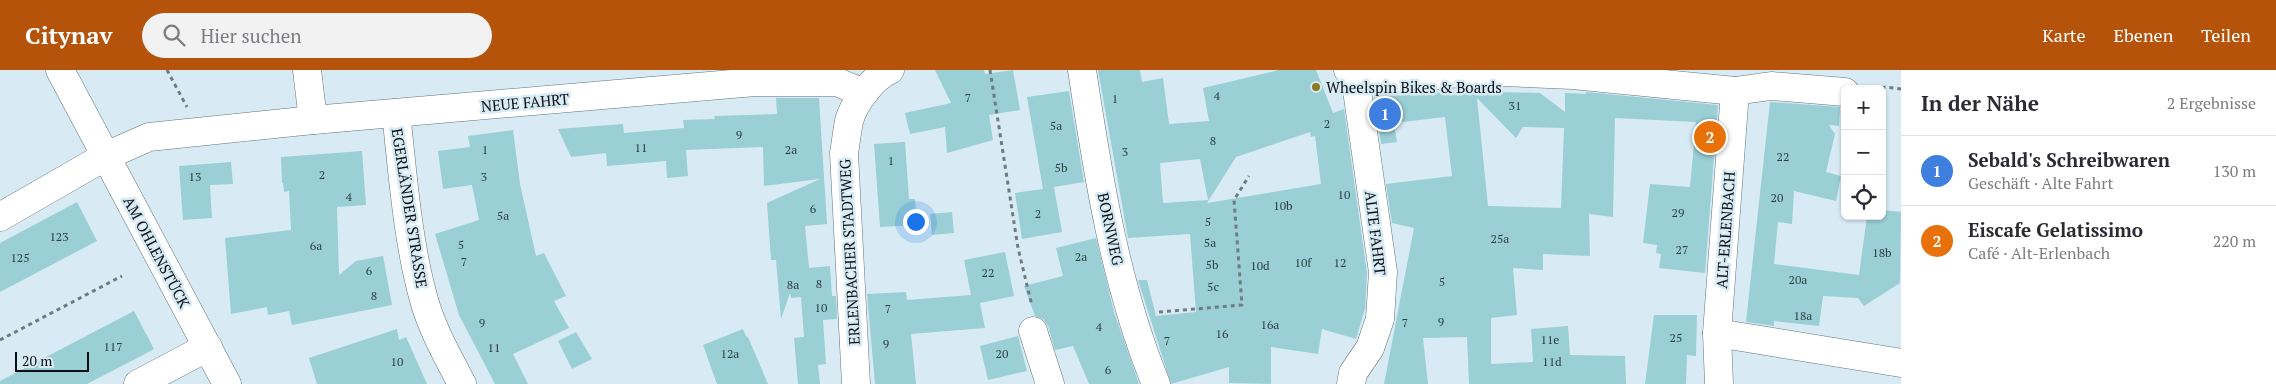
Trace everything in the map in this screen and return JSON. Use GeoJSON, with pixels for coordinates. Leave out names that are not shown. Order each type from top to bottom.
{"type":"FeatureCollection","features":[{"type":"Feature","properties":{"kind":"street","name":"AM OHLENSTÜCK"},"geometry":{"type":"LineString","coordinates":[[60,70],[227,384]]}},
{"type":"Feature","properties":{"kind":"street"},"geometry":{"type":"LineString","coordinates":[[307,70],[313,120]]}},
{"type":"Feature","properties":{"kind":"street"},"geometry":{"type":"LineString","coordinates":[[864,94],[882,73],[890,70]]}},
{"type":"Feature","properties":{"kind":"street","name":"BORNWEG"},"geometry":{"type":"LineString","coordinates":[[1082,70],[1092,140],[1113,248],[1132,314],[1156,384]]}},
{"type":"Feature","properties":{"kind":"street"},"geometry":{"type":"LineString","coordinates":[[1351,73],[1389,80],[1479,71],[1573,75],[1735,91],[1771,86],[1841,92]]}},
{"type":"Feature","properties":{"kind":"street","name":"ALTE FAHRT"},"geometry":{"type":"LineString","coordinates":[[1351,73],[1383,272],[1380,319],[1370,348],[1353,373],[1351,384]]}},
{"type":"Feature","properties":{"kind":"street","name":"NEUE FAHRT"},"geometry":{"type":"LineString","coordinates":[[106,156],[149,137],[313,120],[396,114],[756,76],[837,82],[864,94]]}},
{"type":"Feature","properties":{"kind":"street","name":"ALT-ERLENBACH"},"geometry":{"type":"LineString","coordinates":[[1719,384],[1717,333],[1735,91]]}},
{"type":"Feature","properties":{"kind":"street","name":"ERLENBACHER STADTWEG"},"geometry":{"type":"LineString","coordinates":[[856,384],[844,153],[850,120],[864,94]]}},
{"type":"Feature","properties":{"kind":"street","name":"EGERLÄNDER STRASSE"},"geometry":{"type":"LineString","coordinates":[[396,114],[412,243],[424,302],[462,384]]}},
{"type":"Feature","properties":{"kind":"street"},"geometry":{"type":"LineString","coordinates":[[0,217],[106,156]]}},
{"type":"Feature","properties":{"kind":"street"},"geometry":{"type":"LineString","coordinates":[[1033,330],[1050,384]]}},
{"type":"Feature","properties":{"kind":"street"},"geometry":{"type":"LineString","coordinates":[[1717,333],[1901,363]]}},
{"type":"Feature","properties":{"kind":"street"},"geometry":{"type":"LineString","coordinates":[[138,384],[208,347]]}},
{"type":"Feature","properties":{"kind":"path"},"geometry":{"type":"LineString","coordinates":[[167,70],[192,116],[198,132]]}},
{"type":"Feature","properties":{"kind":"path"},"geometry":{"type":"LineString","coordinates":[[990,70],[1018,248],[1035,318],[1033,330]]}},
{"type":"Feature","properties":{"kind":"path"},"geometry":{"type":"LineString","coordinates":[[1886,87],[1901,89]]}},
{"type":"Feature","properties":{"kind":"path"},"geometry":{"type":"LineString","coordinates":[[1132,314],[1242,304],[1234,200],[1249,176]]}},
{"type":"Feature","properties":{"kind":"path"},"geometry":{"type":"LineString","coordinates":[[0,340],[122,276]]}},
{"type":"Feature","properties":{"kind":"building"},"geometry":{"type":"Polygon","coordinates":[[[935,70],[984,70],[985,74],[1013,70],[1020,110],[989,115],[993,140],[947,153],[945,127],[910,134],[905,113],[951,103],[935,70]]]}},
{"type":"Feature","properties":{"kind":"building"},"geometry":{"type":"Polygon","coordinates":[[[1098,70],[1140,70],[1142,82],[1163,78],[1169,124],[1209,121],[1203,88],[1279,70],[1316,70],[1333,113],[1344,109],[1367,273],[1365,309],[1356,339],[1322,329],[1318,354],[1271,347],[1271,384],[1229,383],[1229,367],[1171,384],[1138,280],[1147,280],[1156,316],[1196,312],[1190,234],[1128,238],[1098,70]],[[1310,132],[1236,157],[1207,203],[1321,184],[1315,136],[1311,137],[1310,132]],[[1200,159],[1160,163],[1163,203],[1208,200],[1200,159]]]}},
{"type":"Feature","properties":{"kind":"building"},"geometry":{"type":"Polygon","coordinates":[[[1069,91],[1084,182],[1054,187],[1062,232],[1022,239],[1015,193],[1043,189],[1027,97],[1069,91]]]}},
{"type":"Feature","properties":{"kind":"building"},"geometry":{"type":"Polygon","coordinates":[[[1459,91],[1540,93],[1565,112],[1565,93],[1586,94],[1586,92],[1718,105],[1705,273],[1659,268],[1661,254],[1656,253],[1657,245],[1643,243],[1650,184],[1690,187],[1696,122],[1615,118],[1613,217],[1589,214],[1590,256],[1543,254],[1543,270],[1513,268],[1517,315],[1491,318],[1491,364],[1533,362],[1531,329],[1568,326],[1570,355],[1625,356],[1626,384],[1469,384],[1467,337],[1423,338],[1428,384],[1384,384],[1414,228],[1392,223],[1386,184],[1452,176],[1445,117],[1394,123],[1397,142],[1381,144],[1374,97],[1459,91]],[[1477,98],[1488,206],[1561,208],[1564,128],[1523,127],[1516,138],[1477,98]]]}},
{"type":"Feature","properties":{"kind":"building"},"geometry":{"type":"Polygon","coordinates":[[[776,98],[819,98],[827,224],[805,226],[809,268],[830,266],[832,296],[836,296],[837,319],[823,320],[826,364],[818,365],[820,384],[798,384],[794,338],[804,337],[801,297],[791,298],[790,293],[781,319],[776,260],[771,260],[767,203],[820,179],[764,186],[763,147],[686,150],[688,176],[667,178],[666,161],[607,166],[606,153],[571,157],[558,129],[623,124],[624,133],[684,128],[683,120],[715,119],[714,116],[777,114],[776,98]]]}},
{"type":"Feature","properties":{"kind":"building"},"geometry":{"type":"Polygon","coordinates":[[[1770,102],[1840,107],[1839,126],[1829,125],[1835,134],[1826,172],[1841,176],[1836,201],[1794,191],[1792,224],[1778,222],[1774,264],[1859,275],[1866,220],[1886,220],[1886,210],[1901,212],[1900,283],[1864,306],[1858,298],[1823,296],[1819,326],[1774,321],[1774,326],[1746,322],[1770,102]]]}},
{"type":"Feature","properties":{"kind":"building"},"geometry":{"type":"Polygon","coordinates":[[[513,130],[520,184],[536,256],[544,253],[566,296],[554,301],[569,328],[513,354],[528,384],[495,384],[459,315],[435,234],[479,220],[472,185],[443,189],[438,151],[470,147],[468,136],[513,130]]]}},
{"type":"Feature","properties":{"kind":"building"},"geometry":{"type":"Polygon","coordinates":[[[905,142],[909,199],[915,199],[917,225],[880,227],[874,144],[905,142]]]}},
{"type":"Feature","properties":{"kind":"building"},"geometry":{"type":"Polygon","coordinates":[[[362,151],[366,205],[337,207],[339,275],[356,261],[383,256],[392,305],[292,325],[289,311],[268,315],[267,307],[231,314],[225,238],[291,230],[289,191],[284,192],[281,157],[362,151]]]}},
{"type":"Feature","properties":{"kind":"building"},"geometry":{"type":"Polygon","coordinates":[[[231,162],[233,184],[210,185],[212,218],[183,220],[179,166],[231,162]]]}},
{"type":"Feature","properties":{"kind":"building"},"geometry":{"type":"Polygon","coordinates":[[[77,202],[97,241],[0,292],[0,243],[77,202]]]}},
{"type":"Feature","properties":{"kind":"building"},"geometry":{"type":"Polygon","coordinates":[[[952,212],[954,233],[932,235],[930,214],[952,212]]]}},
{"type":"Feature","properties":{"kind":"building"},"geometry":{"type":"Polygon","coordinates":[[[1096,238],[1114,312],[1139,384],[1089,384],[1073,346],[1055,350],[1048,326],[1043,319],[1035,316],[1024,286],[1063,276],[1056,248],[1096,238]]]}},
{"type":"Feature","properties":{"kind":"building"},"geometry":{"type":"Polygon","coordinates":[[[1005,252],[1014,296],[980,303],[985,328],[911,334],[916,384],[875,384],[867,294],[906,292],[907,300],[971,295],[964,260],[1005,252]]]}},
{"type":"Feature","properties":{"kind":"building"},"geometry":{"type":"Polygon","coordinates":[[[134,311],[154,349],[143,355],[87,384],[0,384],[0,381],[134,311]]]}},
{"type":"Feature","properties":{"kind":"building"},"geometry":{"type":"Polygon","coordinates":[[[1654,315],[1697,315],[1696,356],[1687,355],[1686,384],[1645,384],[1654,315]]]}},
{"type":"Feature","properties":{"kind":"building"},"geometry":{"type":"Polygon","coordinates":[[[397,329],[399,340],[406,337],[427,384],[317,384],[309,358],[397,329]]]}},
{"type":"Feature","properties":{"kind":"building"},"geometry":{"type":"Polygon","coordinates":[[[743,329],[768,384],[717,384],[703,345],[743,329]]]}},
{"type":"Feature","properties":{"kind":"building"},"geometry":{"type":"Polygon","coordinates":[[[576,332],[592,359],[572,369],[558,341],[576,332]]]}},
{"type":"Feature","properties":{"kind":"building"},"geometry":{"type":"Polygon","coordinates":[[[1018,336],[1027,371],[988,380],[980,346],[1018,336]]]}},
{"type":"Feature","properties":{"kind":"place","name":"Wheelspin Bikes & Boards"},"geometry":{"type":"Point","coordinates":[1316,87]}},
{"type":"Feature","properties":{"kind":"place","name":"Sebald's Schreibwaren"},"geometry":{"type":"Point","coordinates":[1385,114]}},
{"type":"Feature","properties":{"kind":"place","name":"Eiscafe Gelatissimo"},"geometry":{"type":"Point","coordinates":[1710,137]}}]}
